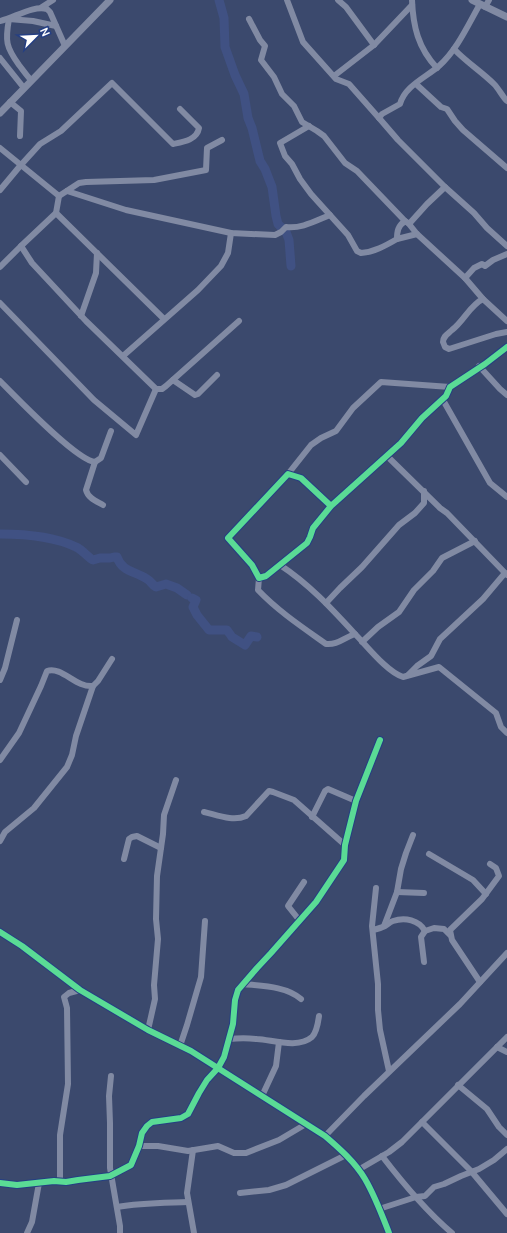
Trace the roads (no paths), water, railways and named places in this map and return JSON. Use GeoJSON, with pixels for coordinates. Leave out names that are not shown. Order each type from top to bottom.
{"type":"FeatureCollection","features":[{"type":"Feature","properties":{"kind":"street"},"geometry":{"type":"LineString","coordinates":[[37,0],[40,8]]}},
{"type":"Feature","properties":{"kind":"street"},"geometry":{"type":"LineString","coordinates":[[0,21],[40,8],[52,0]]}},
{"type":"Feature","properties":{"kind":"street"},"geometry":{"type":"LineString","coordinates":[[0,113],[110,0]]}},
{"type":"Feature","properties":{"kind":"street"},"geometry":{"type":"LineString","coordinates":[[287,0],[303,42],[336,78],[349,84],[398,140],[507,246]]}},
{"type":"Feature","properties":{"kind":"street"},"geometry":{"type":"LineString","coordinates":[[338,0],[346,7],[374,45]]}},
{"type":"Feature","properties":{"kind":"street"},"geometry":{"type":"LineString","coordinates":[[472,0],[507,18]]}},
{"type":"Feature","properties":{"kind":"street"},"geometry":{"type":"LineString","coordinates":[[379,118],[382,114],[400,104],[402,97],[407,90],[436,68],[454,49],[469,25],[489,0]]}},
{"type":"Feature","properties":{"kind":"street"},"geometry":{"type":"LineString","coordinates":[[334,76],[374,45],[412,3]]}},
{"type":"Feature","properties":{"kind":"street"},"geometry":{"type":"LineString","coordinates":[[412,3],[414,25],[417,35],[436,68]]}},
{"type":"Feature","properties":{"kind":"street"},"geometry":{"type":"LineString","coordinates":[[40,8],[47,9],[50,12],[64,46]]}},
{"type":"Feature","properties":{"kind":"street"},"geometry":{"type":"LineString","coordinates":[[8,19],[33,21],[56,26]]}},
{"type":"Feature","properties":{"kind":"street"},"geometry":{"type":"LineString","coordinates":[[8,19],[6,34],[9,50],[31,80]]}},
{"type":"Feature","properties":{"kind":"street"},"geometry":{"type":"LineString","coordinates":[[249,19],[260,40],[266,46],[261,60],[274,76],[282,94],[294,106],[302,122],[324,136],[344,163],[357,171],[417,234],[465,278],[483,299],[507,321]]}},
{"type":"Feature","properties":{"kind":"street"},"geometry":{"type":"LineString","coordinates":[[454,49],[485,75],[507,101]]}},
{"type":"Feature","properties":{"kind":"street"},"geometry":{"type":"LineString","coordinates":[[0,58],[24,88]]}},
{"type":"Feature","properties":{"kind":"street"},"geometry":{"type":"LineString","coordinates":[[0,190],[40,144],[61,131],[112,83],[173,144],[194,137],[198,133],[199,128],[180,109]]}},
{"type":"Feature","properties":{"kind":"street"},"geometry":{"type":"LineString","coordinates":[[416,84],[441,107],[447,109],[463,130],[507,168]]}},
{"type":"Feature","properties":{"kind":"street"},"geometry":{"type":"LineString","coordinates":[[10,102],[21,111],[20,136]]}},
{"type":"Feature","properties":{"kind":"street"},"geometry":{"type":"LineString","coordinates":[[309,126],[280,143],[285,156],[292,164],[300,179],[311,194],[348,234],[357,251],[361,253],[376,250],[397,239],[417,234]]}},
{"type":"Feature","properties":{"kind":"street"},"geometry":{"type":"LineString","coordinates":[[59,196],[79,183],[154,180],[206,170],[208,148],[222,140]]}},
{"type":"Feature","properties":{"kind":"street"},"geometry":{"type":"LineString","coordinates":[[0,148],[20,166],[59,196]]}},
{"type":"Feature","properties":{"kind":"street"},"geometry":{"type":"LineString","coordinates":[[397,239],[397,232],[400,224],[407,223],[445,187]]}},
{"type":"Feature","properties":{"kind":"street"},"geometry":{"type":"LineString","coordinates":[[68,191],[126,210],[231,233],[267,235],[281,232],[286,227],[294,228],[304,226],[330,215]]}},
{"type":"Feature","properties":{"kind":"street"},"geometry":{"type":"LineString","coordinates":[[0,267],[56,213],[59,196]]}},
{"type":"Feature","properties":{"kind":"street"},"geometry":{"type":"LineString","coordinates":[[56,213],[164,319]]}},
{"type":"Feature","properties":{"kind":"street"},"geometry":{"type":"LineString","coordinates":[[123,356],[198,290],[221,266],[228,252],[231,233]]}},
{"type":"Feature","properties":{"kind":"street"},"geometry":{"type":"LineString","coordinates":[[21,246],[32,263],[81,316],[156,389],[162,389],[239,322]]}},
{"type":"Feature","properties":{"kind":"street"},"geometry":{"type":"LineString","coordinates":[[81,316],[96,273],[97,253]]}},
{"type":"Feature","properties":{"kind":"street"},"geometry":{"type":"LineString","coordinates":[[465,278],[474,268],[482,264],[485,266],[493,260],[507,254]]}},
{"type":"Feature","properties":{"kind":"street"},"geometry":{"type":"LineString","coordinates":[[483,299],[476,303],[459,325],[445,336],[443,342],[445,348],[449,349],[507,332]]}},
{"type":"Feature","properties":{"kind":"street"},"geometry":{"type":"LineString","coordinates":[[0,303],[85,392],[136,435],[156,389]]}},
{"type":"Feature","properties":{"kind":"street"},"geometry":{"type":"LineString","coordinates":[[259,578],[266,576],[307,543],[313,528],[331,506],[402,443],[422,418],[446,396],[450,387],[507,347]]}},
{"type":"Feature","properties":{"kind":"street"},"geometry":{"type":"LineString","coordinates":[[480,366],[507,395]]}},
{"type":"Feature","properties":{"kind":"street"},"geometry":{"type":"LineString","coordinates":[[173,380],[195,395],[198,394],[217,375]]}},
{"type":"Feature","properties":{"kind":"street"},"geometry":{"type":"LineString","coordinates":[[0,381],[32,413],[77,454],[92,462],[95,462]]}},
{"type":"Feature","properties":{"kind":"street"},"geometry":{"type":"LineString","coordinates":[[355,634],[346,637],[333,645],[326,644],[281,612],[258,590],[259,578],[252,565],[228,538],[288,474],[311,445],[321,438],[336,431],[353,408],[381,382],[450,387]]}},
{"type":"Feature","properties":{"kind":"street"},"geometry":{"type":"LineString","coordinates":[[442,400],[490,483],[506,495]]}},
{"type":"Feature","properties":{"kind":"street"},"geometry":{"type":"LineString","coordinates":[[103,505],[90,497],[86,490],[95,462],[101,458],[111,431]]}},
{"type":"Feature","properties":{"kind":"street"},"geometry":{"type":"LineString","coordinates":[[0,455],[26,482]]}},
{"type":"Feature","properties":{"kind":"street"},"geometry":{"type":"LineString","coordinates":[[387,456],[475,540],[506,574],[483,599],[440,639],[431,656],[417,666],[407,676]]}},
{"type":"Feature","properties":{"kind":"street"},"geometry":{"type":"LineString","coordinates":[[288,474],[301,478],[331,506]]}},
{"type":"Feature","properties":{"kind":"street"},"geometry":{"type":"LineString","coordinates":[[326,603],[362,567],[399,525],[415,513],[424,503],[424,491]]}},
{"type":"Feature","properties":{"kind":"street"},"geometry":{"type":"LineString","coordinates":[[424,503],[434,502]]}},
{"type":"Feature","properties":{"kind":"street"},"geometry":{"type":"LineString","coordinates":[[362,642],[378,627],[399,612],[414,590],[433,571],[442,558],[475,540]]}},
{"type":"Feature","properties":{"kind":"street"},"geometry":{"type":"LineString","coordinates":[[280,565],[296,575],[326,603],[383,664],[396,674],[403,677],[439,667],[496,713],[501,727],[507,733]]}},
{"type":"Feature","properties":{"kind":"street"},"geometry":{"type":"LineString","coordinates":[[0,680],[5,668],[17,620]]}},
{"type":"Feature","properties":{"kind":"street"},"geometry":{"type":"LineString","coordinates":[[0,841],[5,832],[34,808],[67,767],[93,686],[98,681],[112,659]]}},
{"type":"Feature","properties":{"kind":"street"},"geometry":{"type":"LineString","coordinates":[[0,760],[19,733],[47,671],[57,671],[82,685],[93,686]]}},
{"type":"Feature","properties":{"kind":"street"},"geometry":{"type":"LineString","coordinates":[[0,1183],[17,1185],[60,1181],[66,1182],[110,1176],[131,1165],[139,1146],[142,1133],[152,1122],[181,1118],[188,1114],[199,1093],[218,1068],[224,1057],[230,1039],[238,990],[316,902],[344,860],[345,845],[356,801],[380,740]]}},
{"type":"Feature","properties":{"kind":"street"},"geometry":{"type":"LineString","coordinates":[[148,1030],[155,999],[154,985],[158,946],[156,919],[157,876],[164,815],[176,780]]}},
{"type":"Feature","properties":{"kind":"street"},"geometry":{"type":"LineString","coordinates":[[312,817],[325,791],[328,789],[356,801]]}},
{"type":"Feature","properties":{"kind":"street"},"geometry":{"type":"LineString","coordinates":[[204,812],[229,818],[241,818],[246,816],[269,791],[294,800],[345,845]]}},
{"type":"Feature","properties":{"kind":"street"},"geometry":{"type":"LineString","coordinates":[[384,926],[397,892],[398,880],[404,858],[413,835]]}},
{"type":"Feature","properties":{"kind":"street"},"geometry":{"type":"LineString","coordinates":[[124,859],[129,839],[132,837],[137,836],[161,848]]}},
{"type":"Feature","properties":{"kind":"street"},"geometry":{"type":"LineString","coordinates":[[429,854],[473,880],[486,894]]}},
{"type":"Feature","properties":{"kind":"street"},"geometry":{"type":"LineString","coordinates":[[450,935],[450,930],[453,925],[486,894],[499,876],[496,868],[490,864]]}},
{"type":"Feature","properties":{"kind":"street"},"geometry":{"type":"LineString","coordinates":[[300,921],[288,906],[304,882]]}},
{"type":"Feature","properties":{"kind":"street"},"geometry":{"type":"LineString","coordinates":[[376,888],[373,908],[373,930],[378,984],[380,1030],[389,1071]]}},
{"type":"Feature","properties":{"kind":"street"},"geometry":{"type":"LineString","coordinates":[[397,892],[424,893]]}},
{"type":"Feature","properties":{"kind":"street"},"geometry":{"type":"LineString","coordinates":[[373,930],[393,921],[405,920],[414,921],[421,924],[424,931]]}},
{"type":"Feature","properties":{"kind":"street"},"geometry":{"type":"LineString","coordinates":[[180,1046],[201,977],[205,921]]}},
{"type":"Feature","properties":{"kind":"street"},"geometry":{"type":"LineString","coordinates":[[424,962],[421,937],[424,931],[434,928],[444,929],[450,935],[460,953],[480,982]]}},
{"type":"Feature","properties":{"kind":"street"},"geometry":{"type":"LineString","coordinates":[[0,932],[22,946],[80,990],[148,1030],[180,1046],[218,1068],[325,1136],[346,1155],[365,1179],[389,1233]]}},
{"type":"Feature","properties":{"kind":"street"},"geometry":{"type":"LineString","coordinates":[[325,1136],[389,1071],[460,1004],[507,953]]}},
{"type":"Feature","properties":{"kind":"street"},"geometry":{"type":"LineString","coordinates":[[242,984],[274,988],[296,995],[301,999]]}},
{"type":"Feature","properties":{"kind":"street"},"geometry":{"type":"LineString","coordinates":[[60,1181],[60,1135],[68,1084],[67,1008],[64,997],[69,993],[80,990]]}},
{"type":"Feature","properties":{"kind":"street"},"geometry":{"type":"LineString","coordinates":[[230,1039],[239,1038],[279,1042],[302,1042],[313,1036],[319,1016]]}},
{"type":"Feature","properties":{"kind":"street"},"geometry":{"type":"LineString","coordinates":[[358,1170],[402,1142],[507,1037]]}},
{"type":"Feature","properties":{"kind":"street"},"geometry":{"type":"LineString","coordinates":[[262,1096],[276,1066],[279,1042]]}},
{"type":"Feature","properties":{"kind":"street"},"geometry":{"type":"LineString","coordinates":[[497,1047],[507,1052]]}},
{"type":"Feature","properties":{"kind":"street"},"geometry":{"type":"LineString","coordinates":[[111,1076],[109,1096],[110,1176],[117,1207],[120,1233]]}},
{"type":"Feature","properties":{"kind":"street"},"geometry":{"type":"LineString","coordinates":[[458,1085],[487,1109],[499,1127],[507,1135]]}},
{"type":"Feature","properties":{"kind":"street"},"geometry":{"type":"LineString","coordinates":[[422,1122],[471,1172],[507,1214]]}},
{"type":"Feature","properties":{"kind":"street"},"geometry":{"type":"LineString","coordinates":[[139,1146],[158,1146],[182,1150],[193,1150],[218,1146],[234,1153],[246,1153],[279,1140],[306,1124]]}},
{"type":"Feature","properties":{"kind":"street"},"geometry":{"type":"LineString","coordinates":[[379,1210],[416,1197],[425,1196],[434,1187],[476,1171],[494,1160],[507,1149]]}},
{"type":"Feature","properties":{"kind":"street"},"geometry":{"type":"LineString","coordinates":[[193,1150],[187,1193],[194,1233]]}},
{"type":"Feature","properties":{"kind":"street"},"geometry":{"type":"LineString","coordinates":[[240,1193],[269,1190],[286,1185],[346,1155]]}},
{"type":"Feature","properties":{"kind":"street"},"geometry":{"type":"LineString","coordinates":[[382,1156],[416,1197],[452,1233]]}},
{"type":"Feature","properties":{"kind":"street"},"geometry":{"type":"LineString","coordinates":[[27,1233],[32,1222],[39,1183]]}},
{"type":"Feature","properties":{"kind":"street"},"geometry":{"type":"LineString","coordinates":[[117,1207],[137,1204],[188,1202]]}},
{"type":"Feature","properties":{"kind":"waterway"},"geometry":{"type":"LineString","coordinates":[[219,0],[224,18],[225,47],[235,75],[244,94],[248,118],[260,161],[272,187],[278,224],[286,232],[289,240],[291,266]]}},
{"type":"Feature","properties":{"kind":"waterway"},"geometry":{"type":"LineString","coordinates":[[0,534],[29,535],[58,540],[78,548],[93,560],[117,557],[122,566],[129,571],[147,579],[156,587],[166,584],[177,588],[187,595]]}},
{"type":"Feature","properties":{"kind":"waterway"},"geometry":{"type":"LineString","coordinates":[[192,598],[196,600],[193,607],[197,615],[209,630],[227,630],[232,637],[245,645],[251,636],[257,637]]}}]}
